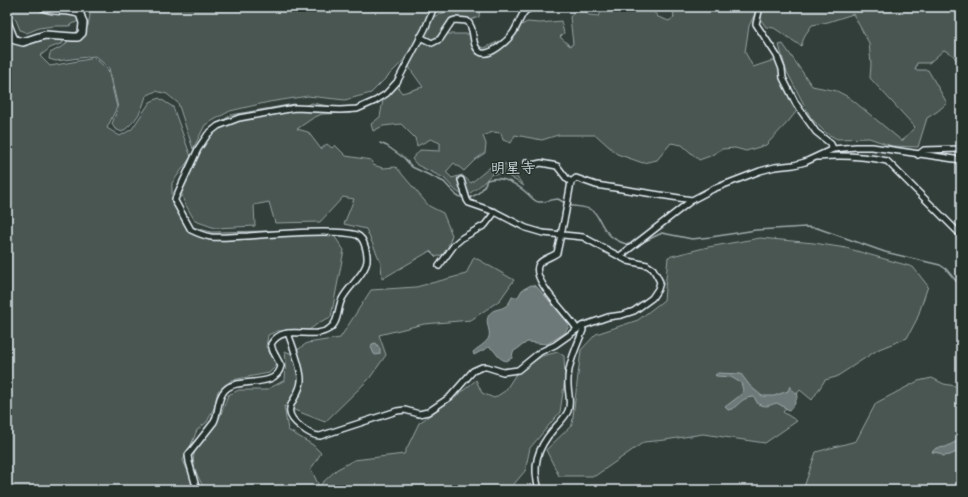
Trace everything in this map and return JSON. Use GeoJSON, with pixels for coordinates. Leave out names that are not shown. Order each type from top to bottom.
{"type":"FeatureCollection","features":[{"type":"Feature","properties":{"kind":"street"},"geometry":{"type":"LineString","coordinates":[[7,22],[15,40],[23,42],[45,35],[73,37],[82,33],[83,23],[80,14],[71,11],[49,10],[44,7]]}},
{"type":"Feature","properties":{"kind":"street"},"geometry":{"type":"LineString","coordinates":[[197,490],[188,455],[214,422],[217,416],[221,395],[226,388],[270,379],[277,375],[281,366],[271,344],[274,338],[278,335],[288,333],[319,333],[334,326],[342,297],[359,276],[367,263],[366,251],[360,237],[356,235],[332,232],[210,237],[196,232],[189,227],[175,201],[176,195],[198,149],[208,134],[215,128],[239,118],[295,108],[356,109],[375,101],[386,94],[397,82],[434,7]]}},
{"type":"Feature","properties":{"kind":"street"},"geometry":{"type":"LineString","coordinates":[[518,7],[524,12]]}},
{"type":"Feature","properties":{"kind":"street"},"geometry":{"type":"LineString","coordinates":[[420,37],[432,43],[440,39],[451,22],[455,20],[467,21],[472,29],[476,46],[480,52],[491,52],[513,33],[524,12],[533,7]]}},
{"type":"Feature","properties":{"kind":"street"},"geometry":{"type":"LineString","coordinates":[[760,7],[756,24],[776,56],[782,69],[783,78],[790,92],[812,127],[831,144],[833,149]]}},
{"type":"Feature","properties":{"kind":"street"},"geometry":{"type":"LineString","coordinates":[[620,256],[692,200],[713,189],[760,171],[805,162],[833,149],[872,147],[918,155],[961,160]]}},
{"type":"Feature","properties":{"kind":"street"},"geometry":{"type":"LineString","coordinates":[[918,155],[924,150],[961,149]]}},
{"type":"Feature","properties":{"kind":"street"},"geometry":{"type":"LineString","coordinates":[[815,158],[856,156],[870,157],[887,161],[961,235]]}},
{"type":"Feature","properties":{"kind":"street"},"geometry":{"type":"LineString","coordinates":[[527,162],[532,165],[541,164],[557,166],[570,182]]}},
{"type":"Feature","properties":{"kind":"street"},"geometry":{"type":"LineString","coordinates":[[577,329],[574,323],[549,294],[541,282],[536,270],[541,262],[557,253],[565,216],[570,182],[576,178],[580,178],[596,185],[692,200]]}},
{"type":"Feature","properties":{"kind":"street"},"geometry":{"type":"LineString","coordinates":[[288,333],[299,367],[301,380],[291,406],[290,414],[294,421],[310,434],[320,436],[397,411],[405,410],[419,414],[428,412],[450,397],[473,371],[482,367],[503,372],[518,370],[540,352],[556,344],[582,326],[608,317],[634,311],[652,298],[658,289],[660,282],[653,269],[647,265],[628,261],[583,237],[543,233],[526,228],[495,212],[469,202],[467,200],[462,180]]}},
{"type":"Feature","properties":{"kind":"street"},"geometry":{"type":"LineString","coordinates":[[439,266],[455,244],[462,238],[485,225],[495,212]]}},
{"type":"Feature","properties":{"kind":"street"},"geometry":{"type":"LineString","coordinates":[[539,490],[536,463],[537,455],[542,444],[568,411],[570,401],[567,382],[569,371],[583,330],[582,326]]}},
{"type":"Feature","properties":{"kind":"shaded area"},"geometry":{"type":"Polygon","coordinates":[[[7,7],[64,7],[77,16],[78,21],[69,26],[39,28],[27,33],[20,30],[16,20],[7,10],[7,7]]]}},
{"type":"Feature","properties":{"kind":"shaded area"},"geometry":{"type":"Polygon","coordinates":[[[86,7],[431,7],[427,21],[403,61],[371,93],[345,100],[308,96],[269,102],[230,111],[205,125],[193,149],[178,103],[167,94],[156,91],[146,96],[138,116],[122,132],[115,129],[112,124],[118,108],[109,68],[95,56],[56,61],[49,59],[50,53],[65,45],[71,36],[77,35],[88,26],[90,15],[86,7]]]}},
{"type":"Feature","properties":{"kind":"shaded area"},"geometry":{"type":"Polygon","coordinates":[[[457,7],[480,7],[479,17],[470,20],[455,18],[437,39],[433,40],[425,38],[424,34],[433,17],[457,7]]]}},
{"type":"Feature","properties":{"kind":"shaded area"},"geometry":{"type":"Polygon","coordinates":[[[578,7],[581,7],[589,15],[599,16],[604,7],[650,7],[658,17],[669,21],[674,17],[673,10],[678,7],[758,7],[749,26],[745,52],[753,67],[777,59],[780,72],[799,108],[766,145],[746,151],[735,148],[722,149],[699,160],[682,145],[671,143],[657,160],[643,163],[617,154],[596,135],[558,135],[542,140],[515,135],[511,143],[503,140],[501,133],[493,132],[483,136],[486,144],[485,153],[476,159],[464,171],[454,163],[446,172],[452,178],[462,175],[471,183],[494,164],[506,164],[524,186],[505,174],[492,174],[476,189],[464,196],[456,191],[444,178],[417,165],[412,159],[420,150],[440,151],[440,143],[431,139],[417,146],[415,138],[401,124],[383,126],[373,131],[371,124],[380,117],[383,100],[396,85],[402,93],[423,87],[410,69],[409,63],[421,40],[429,44],[435,44],[447,34],[472,34],[475,45],[484,48],[511,36],[518,27],[527,22],[540,23],[561,21],[564,33],[560,37],[570,46],[573,44],[570,17],[578,7]]]}},
{"type":"Feature","properties":{"kind":"shaded area"},"geometry":{"type":"Polygon","coordinates":[[[761,7],[961,7],[961,65],[959,65],[953,55],[944,50],[929,63],[917,63],[915,70],[928,70],[947,103],[927,118],[918,147],[892,146],[869,138],[837,139],[826,133],[811,118],[786,70],[779,45],[783,44],[812,86],[837,91],[850,98],[902,141],[915,127],[870,78],[871,64],[869,43],[853,14],[828,22],[812,25],[805,35],[801,46],[774,28],[766,27],[761,20],[761,7]]]}},
{"type":"Feature","properties":{"kind":"shaded area"},"geometry":{"type":"Polygon","coordinates":[[[7,35],[8,38],[27,45],[46,36],[63,36],[63,43],[50,48],[40,56],[50,66],[95,58],[108,70],[117,107],[107,128],[120,136],[132,129],[150,102],[159,98],[173,107],[191,157],[172,183],[172,195],[189,226],[211,232],[330,230],[344,250],[331,317],[320,322],[309,330],[277,331],[268,335],[266,347],[277,365],[269,373],[232,380],[218,391],[214,408],[207,422],[197,430],[190,448],[183,460],[196,490],[7,490],[7,35]]]}},
{"type":"Feature","properties":{"kind":"shaded area"},"geometry":{"type":"Polygon","coordinates":[[[312,103],[334,107],[354,107],[351,113],[322,114],[313,118],[297,129],[308,132],[321,149],[327,144],[332,148],[335,145],[346,156],[371,160],[373,165],[383,168],[396,167],[429,206],[443,213],[452,235],[446,253],[436,257],[430,251],[382,279],[381,263],[366,229],[344,224],[354,199],[343,197],[320,222],[275,223],[269,202],[254,205],[255,226],[215,228],[195,221],[184,202],[181,191],[203,139],[217,124],[231,115],[294,104],[304,106],[312,103]]]}},
{"type":"Feature","properties":{"kind":"shaded area"},"geometry":{"type":"Polygon","coordinates":[[[760,238],[814,243],[846,248],[913,267],[928,286],[917,319],[907,338],[879,349],[836,377],[825,380],[812,400],[800,390],[783,412],[797,421],[765,443],[703,434],[644,442],[595,476],[559,476],[546,450],[572,425],[581,350],[596,334],[638,320],[664,300],[668,257],[708,247],[760,238]]]}},
{"type":"Feature","properties":{"kind":"shaded area"},"geometry":{"type":"Polygon","coordinates":[[[474,257],[514,280],[500,300],[471,320],[424,324],[379,335],[386,355],[369,379],[325,422],[284,406],[288,430],[313,445],[321,453],[311,469],[319,486],[336,470],[354,460],[404,454],[419,423],[476,380],[482,393],[494,398],[505,391],[516,374],[542,356],[558,352],[564,356],[565,379],[560,412],[530,448],[525,471],[509,490],[205,490],[194,465],[194,453],[202,437],[219,419],[228,395],[239,390],[266,390],[285,380],[285,351],[292,354],[307,343],[340,338],[371,290],[416,287],[466,274],[474,257]]]}},
{"type":"Feature","properties":{"kind":"shaded area"},"geometry":{"type":"Polygon","coordinates":[[[531,285],[536,286],[570,324],[565,333],[547,344],[527,342],[513,352],[512,358],[506,361],[500,358],[494,350],[489,347],[474,355],[473,352],[489,337],[487,320],[491,312],[506,306],[512,297],[518,297],[522,290],[531,285]]]}},
{"type":"Feature","properties":{"kind":"shaded area"},"geometry":{"type":"Polygon","coordinates":[[[376,343],[380,349],[380,354],[376,355],[371,347],[372,344],[376,343]]]}},
{"type":"Feature","properties":{"kind":"shaded area"},"geometry":{"type":"Polygon","coordinates":[[[718,373],[741,374],[750,386],[762,396],[774,396],[788,391],[790,386],[793,391],[798,394],[796,401],[789,410],[777,403],[766,406],[758,404],[754,397],[745,399],[734,408],[728,410],[725,407],[742,394],[743,390],[741,383],[731,377],[715,375],[718,373]]]}},
{"type":"Feature","properties":{"kind":"shaded area"},"geometry":{"type":"Polygon","coordinates":[[[932,378],[944,384],[961,387],[961,487],[958,490],[803,490],[816,452],[856,441],[876,403],[918,381],[932,378]]]}},
{"type":"Feature","properties":{"kind":"shaded area"},"geometry":{"type":"Polygon","coordinates":[[[957,441],[961,441],[961,450],[950,455],[943,456],[939,453],[932,452],[936,448],[946,447],[957,441]]]}},
{"type":"Feature","properties":{"kind":"waterway"},"geometry":{"type":"LineString","coordinates":[[380,143],[404,158],[412,167],[444,182],[457,196],[465,198]]}},
{"type":"Feature","properties":{"kind":"waterway"},"geometry":{"type":"LineString","coordinates":[[469,198],[480,191],[487,180],[499,178],[515,184],[536,201],[544,202],[558,199],[565,203]]}},
{"type":"Feature","properties":{"kind":"waterway"},"geometry":{"type":"LineString","coordinates":[[568,205],[590,209],[595,213],[612,237],[620,242],[631,245]]}},
{"type":"Feature","properties":{"kind":"waterway"},"geometry":{"type":"LineString","coordinates":[[641,243],[662,233],[692,239],[756,230],[806,227],[817,228],[885,252],[940,265],[946,269],[961,287]]}},
{"type":"Feature","properties":{"kind":"district","name":"明星寺"},"geometry":{"type":"Point","coordinates":[513,168]}}]}
